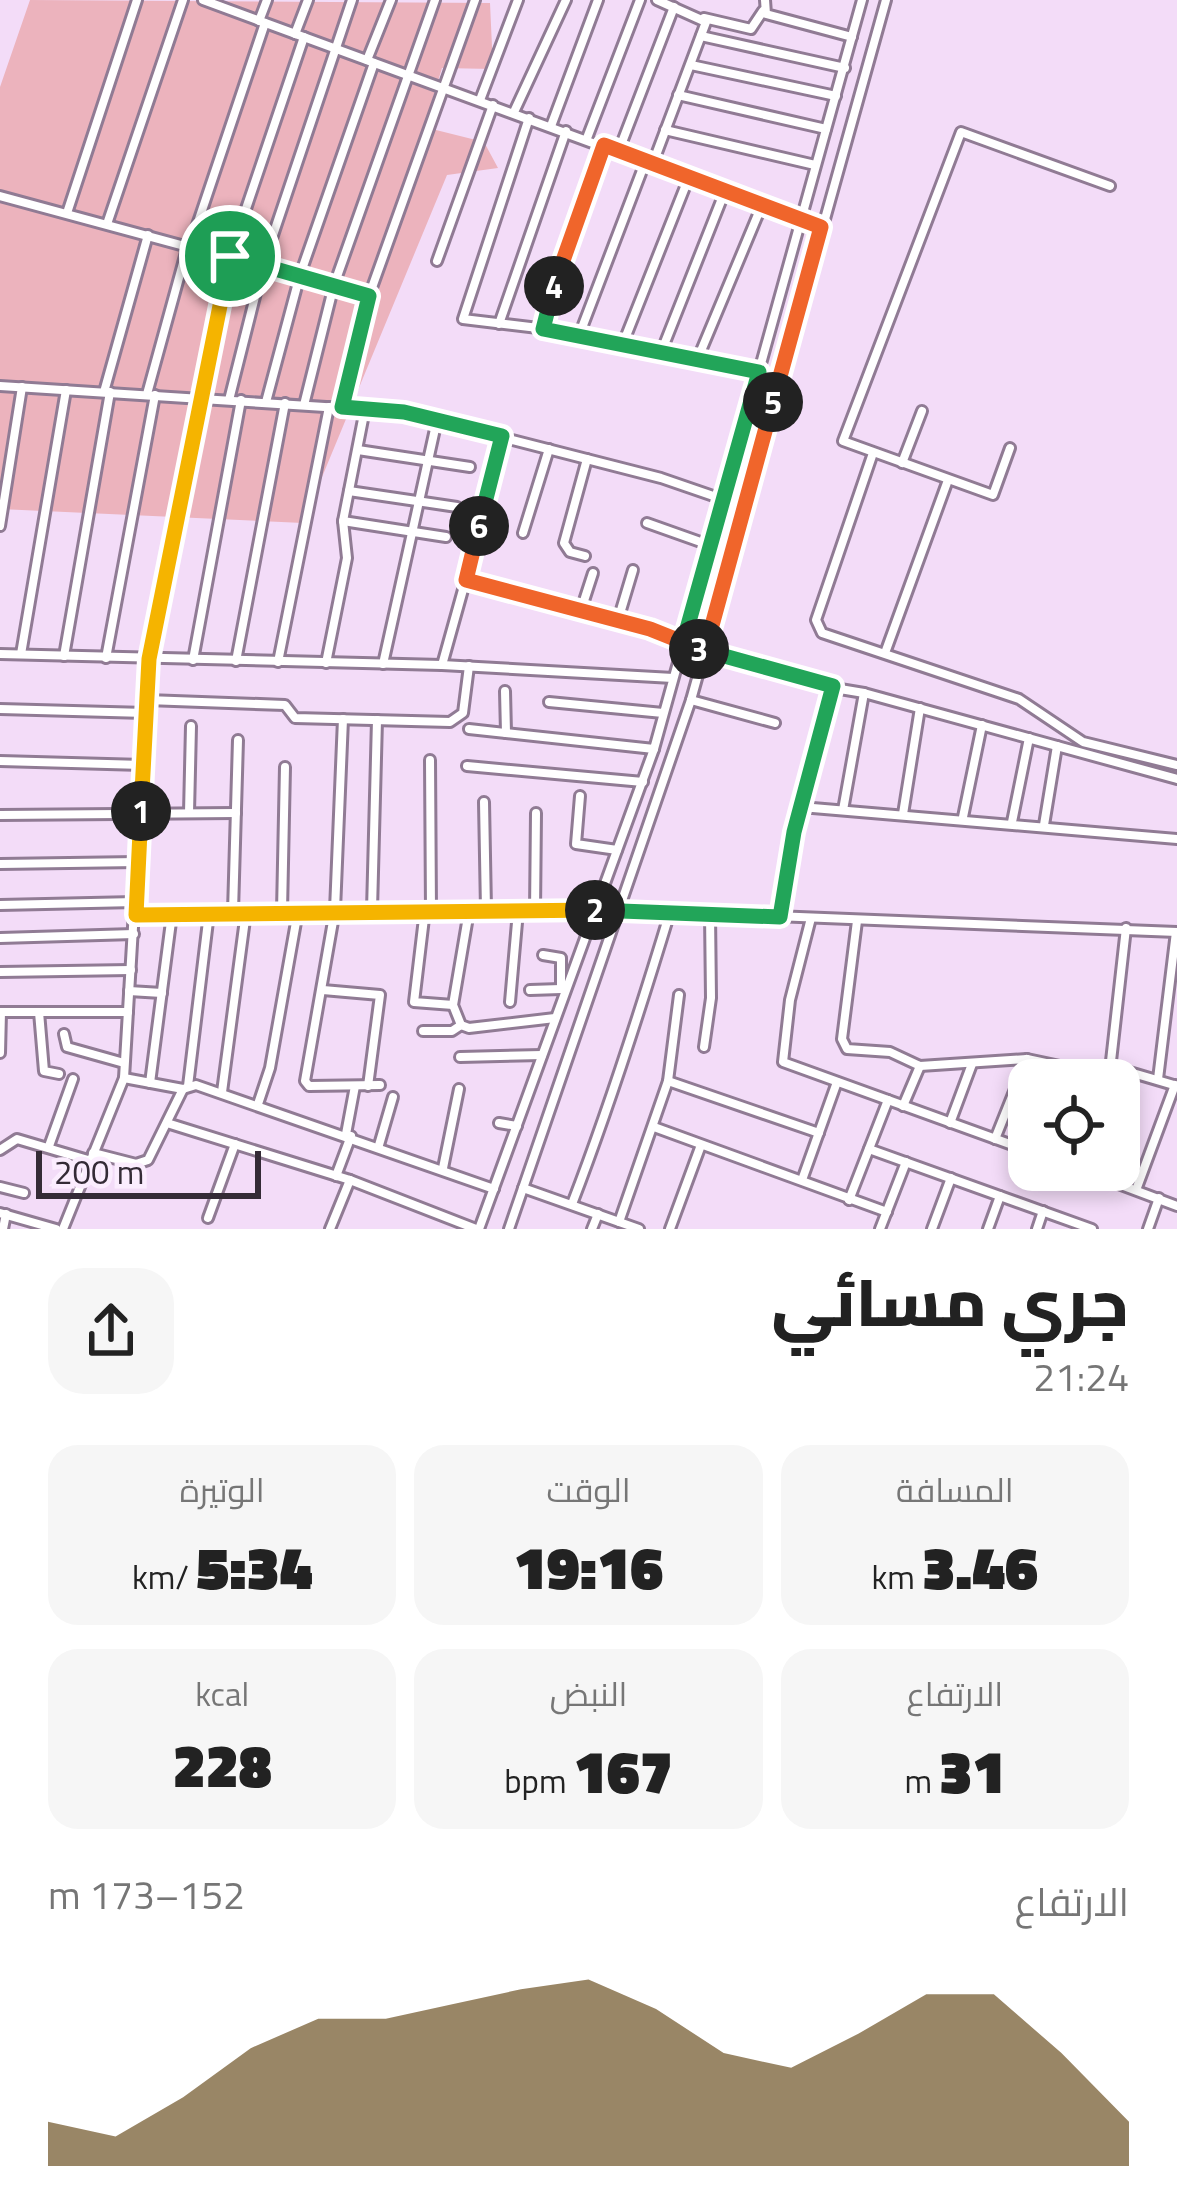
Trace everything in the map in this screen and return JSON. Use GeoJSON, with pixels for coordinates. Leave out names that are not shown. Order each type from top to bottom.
{"type":"FeatureCollection","features":[{"type":"Feature","properties":{"kind":"street"},"geometry":{"type":"LineString","coordinates":[[67,213],[137,0]]}},
{"type":"Feature","properties":{"kind":"street"},"geometry":{"type":"LineString","coordinates":[[107,224],[183,0]]}},
{"type":"Feature","properties":{"kind":"street"},"geometry":{"type":"LineString","coordinates":[[203,0],[229,4],[262,22],[821,227]]}},
{"type":"Feature","properties":{"kind":"street"},"geometry":{"type":"LineString","coordinates":[[106,658],[151,395],[189,245],[267,0]]}},
{"type":"Feature","properties":{"kind":"street"},"geometry":{"type":"LineString","coordinates":[[3,1229],[3,1214],[60,1229],[124,1078],[149,659],[230,256],[308,0]]}},
{"type":"Feature","properties":{"kind":"street"},"geometry":{"type":"LineString","coordinates":[[229,400],[263,265],[352,0]]}},
{"type":"Feature","properties":{"kind":"street"},"geometry":{"type":"LineString","coordinates":[[266,402],[300,275],[392,0]]}},
{"type":"Feature","properties":{"kind":"street"},"geometry":{"type":"LineString","coordinates":[[304,405],[334,285],[435,0]]}},
{"type":"Feature","properties":{"kind":"street"},"geometry":{"type":"LineString","coordinates":[[342,407],[369,296],[475,0]]}},
{"type":"Feature","properties":{"kind":"street"},"geometry":{"type":"LineString","coordinates":[[480,100],[518,0]]}},
{"type":"Feature","properties":{"kind":"street"},"geometry":{"type":"LineString","coordinates":[[514,112],[566,0]]}},
{"type":"Feature","properties":{"kind":"street"},"geometry":{"type":"LineString","coordinates":[[551,125],[598,0]]}},
{"type":"Feature","properties":{"kind":"street"},"geometry":{"type":"LineString","coordinates":[[587,138],[640,0]]}},
{"type":"Feature","properties":{"kind":"street"},"geometry":{"type":"LineString","coordinates":[[657,0],[704,18],[752,28]]}},
{"type":"Feature","properties":{"kind":"street"},"geometry":{"type":"LineString","coordinates":[[167,1123],[350,1180],[477,1229],[643,782],[862,0]]}},
{"type":"Feature","properties":{"kind":"street"},"geometry":{"type":"LineString","coordinates":[[508,1229],[691,700],[886,0]]}},
{"type":"Feature","properties":{"kind":"street"},"geometry":{"type":"LineString","coordinates":[[752,47],[752,28],[764,5],[852,37]]}},
{"type":"Feature","properties":{"kind":"street"},"geometry":{"type":"LineString","coordinates":[[619,150],[674,7]]}},
{"type":"Feature","properties":{"kind":"street"},"geometry":{"type":"LineString","coordinates":[[580,333],[679,95],[704,18]]}},
{"type":"Feature","properties":{"kind":"street"},"geometry":{"type":"LineString","coordinates":[[701,36],[845,68]]}},
{"type":"Feature","properties":{"kind":"street"},"geometry":{"type":"LineString","coordinates":[[690,64],[836,96]]}},
{"type":"Feature","properties":{"kind":"street"},"geometry":{"type":"LineString","coordinates":[[679,95],[826,129]]}},
{"type":"Feature","properties":{"kind":"street"},"geometry":{"type":"LineString","coordinates":[[437,261],[493,105]]}},
{"type":"Feature","properties":{"kind":"street"},"geometry":{"type":"LineString","coordinates":[[529,118],[462,314],[468,322],[580,333],[759,372]]}},
{"type":"Feature","properties":{"kind":"street"},"geometry":{"type":"LineString","coordinates":[[665,130],[815,165]]}},
{"type":"Feature","properties":{"kind":"street"},"geometry":{"type":"LineString","coordinates":[[499,324],[566,131]]}},
{"type":"Feature","properties":{"kind":"street"},"geometry":{"type":"LineString","coordinates":[[1010,448],[993,495],[843,440],[961,133],[1110,186]]}},
{"type":"Feature","properties":{"kind":"street"},"geometry":{"type":"LineString","coordinates":[[543,329],[604,145]]}},
{"type":"Feature","properties":{"kind":"street"},"geometry":{"type":"LineString","coordinates":[[624,341],[689,177]]}},
{"type":"Feature","properties":{"kind":"street"},"geometry":{"type":"LineString","coordinates":[[662,350],[725,190]]}},
{"type":"Feature","properties":{"kind":"street"},"geometry":{"type":"LineString","coordinates":[[0,196],[369,296]]}},
{"type":"Feature","properties":{"kind":"street"},"geometry":{"type":"LineString","coordinates":[[698,358],[762,205]]}},
{"type":"Feature","properties":{"kind":"street"},"geometry":{"type":"LineString","coordinates":[[64,656],[107,392],[148,235]]}},
{"type":"Feature","properties":{"kind":"street"},"geometry":{"type":"LineString","coordinates":[[0,386],[329,406],[436,419],[722,499]]}},
{"type":"Feature","properties":{"kind":"street"},"geometry":{"type":"LineString","coordinates":[[0,526],[22,387]]}},
{"type":"Feature","properties":{"kind":"street"},"geometry":{"type":"LineString","coordinates":[[21,655],[66,390]]}},
{"type":"Feature","properties":{"kind":"street"},"geometry":{"type":"LineString","coordinates":[[193,660],[241,400]]}},
{"type":"Feature","properties":{"kind":"street"},"geometry":{"type":"LineString","coordinates":[[236,661],[285,404]]}},
{"type":"Feature","properties":{"kind":"street"},"geometry":{"type":"LineString","coordinates":[[278,662],[329,406]]}},
{"type":"Feature","properties":{"kind":"street"},"geometry":{"type":"LineString","coordinates":[[326,663],[347,558],[344,521],[365,409]]}},
{"type":"Feature","properties":{"kind":"street"},"geometry":{"type":"LineString","coordinates":[[902,464],[922,412]]}},
{"type":"Feature","properties":{"kind":"street"},"geometry":{"type":"LineString","coordinates":[[383,664],[416,532],[436,419]]}},
{"type":"Feature","properties":{"kind":"street"},"geometry":{"type":"LineString","coordinates":[[442,665],[502,436]]}},
{"type":"Feature","properties":{"kind":"street"},"geometry":{"type":"LineString","coordinates":[[523,533],[550,449]]}},
{"type":"Feature","properties":{"kind":"street"},"geometry":{"type":"LineString","coordinates":[[358,450],[470,467]]}},
{"type":"Feature","properties":{"kind":"street"},"geometry":{"type":"LineString","coordinates":[[873,453],[816,620],[822,633],[1019,699],[1083,742],[1177,765]]}},
{"type":"Feature","properties":{"kind":"street"},"geometry":{"type":"LineString","coordinates":[[585,556],[570,552],[564,543],[587,459]]}},
{"type":"Feature","properties":{"kind":"street"},"geometry":{"type":"LineString","coordinates":[[885,653],[948,479]]}},
{"type":"Feature","properties":{"kind":"street"},"geometry":{"type":"LineString","coordinates":[[350,490],[457,507]]}},
{"type":"Feature","properties":{"kind":"street"},"geometry":{"type":"LineString","coordinates":[[344,521],[446,537]]}},
{"type":"Feature","properties":{"kind":"street"},"geometry":{"type":"LineString","coordinates":[[646,523],[709,545]]}},
{"type":"Feature","properties":{"kind":"street"},"geometry":{"type":"LineString","coordinates":[[618,620],[633,570]]}},
{"type":"Feature","properties":{"kind":"street"},"geometry":{"type":"LineString","coordinates":[[581,610],[593,573]]}},
{"type":"Feature","properties":{"kind":"street"},"geometry":{"type":"LineString","coordinates":[[466,580],[618,620],[705,651],[1177,779]]}},
{"type":"Feature","properties":{"kind":"street"},"geometry":{"type":"LineString","coordinates":[[0,654],[442,665],[673,678]]}},
{"type":"Feature","properties":{"kind":"street"},"geometry":{"type":"LineString","coordinates":[[147,700],[285,705],[295,718],[456,721],[463,713],[469,666]]}},
{"type":"Feature","properties":{"kind":"street"},"geometry":{"type":"LineString","coordinates":[[780,917],[801,807],[833,686]]}},
{"type":"Feature","properties":{"kind":"street"},"geometry":{"type":"LineString","coordinates":[[505,691],[506,733]]}},
{"type":"Feature","properties":{"kind":"street"},"geometry":{"type":"LineString","coordinates":[[843,810],[864,693]]}},
{"type":"Feature","properties":{"kind":"street"},"geometry":{"type":"LineString","coordinates":[[691,700],[775,722]]}},
{"type":"Feature","properties":{"kind":"street"},"geometry":{"type":"LineString","coordinates":[[549,702],[663,712]]}},
{"type":"Feature","properties":{"kind":"street"},"geometry":{"type":"LineString","coordinates":[[903,814],[920,708]]}},
{"type":"Feature","properties":{"kind":"street"},"geometry":{"type":"LineString","coordinates":[[0,709],[146,713]]}},
{"type":"Feature","properties":{"kind":"street"},"geometry":{"type":"LineString","coordinates":[[343,719],[335,910],[306,1084],[380,1085]]}},
{"type":"Feature","properties":{"kind":"street"},"geometry":{"type":"LineString","coordinates":[[372,910],[377,720]]}},
{"type":"Feature","properties":{"kind":"street"},"geometry":{"type":"LineString","coordinates":[[962,818],[982,725]]}},
{"type":"Feature","properties":{"kind":"street"},"geometry":{"type":"LineString","coordinates":[[189,814],[191,726]]}},
{"type":"Feature","properties":{"kind":"street"},"geometry":{"type":"LineString","coordinates":[[469,729],[653,749]]}},
{"type":"Feature","properties":{"kind":"street"},"geometry":{"type":"LineString","coordinates":[[1012,822],[1029,738]]}},
{"type":"Feature","properties":{"kind":"street"},"geometry":{"type":"LineString","coordinates":[[233,912],[238,740]]}},
{"type":"Feature","properties":{"kind":"street"},"geometry":{"type":"LineString","coordinates":[[1044,825],[1057,746]]}},
{"type":"Feature","properties":{"kind":"street"},"geometry":{"type":"LineString","coordinates":[[430,760],[428,910],[414,1002],[453,1005]]}},
{"type":"Feature","properties":{"kind":"street"},"geometry":{"type":"LineString","coordinates":[[0,761],[143,765]]}},
{"type":"Feature","properties":{"kind":"street"},"geometry":{"type":"LineString","coordinates":[[282,911],[285,766]]}},
{"type":"Feature","properties":{"kind":"street"},"geometry":{"type":"LineString","coordinates":[[467,766],[643,782]]}},
{"type":"Feature","properties":{"kind":"street"},"geometry":{"type":"LineString","coordinates":[[580,796],[576,844],[617,850]]}},
{"type":"Feature","properties":{"kind":"street"},"geometry":{"type":"LineString","coordinates":[[484,802],[486,910]]}},
{"type":"Feature","properties":{"kind":"street"},"geometry":{"type":"LineString","coordinates":[[801,807],[1177,839]]}},
{"type":"Feature","properties":{"kind":"street"},"geometry":{"type":"LineString","coordinates":[[0,815],[236,813]]}},
{"type":"Feature","properties":{"kind":"street"},"geometry":{"type":"LineString","coordinates":[[535,912],[536,813]]}},
{"type":"Feature","properties":{"kind":"street"},"geometry":{"type":"LineString","coordinates":[[0,864],[139,862]]}},
{"type":"Feature","properties":{"kind":"street"},"geometry":{"type":"LineString","coordinates":[[0,905],[136,902]]}},
{"type":"Feature","properties":{"kind":"street"},"geometry":{"type":"LineString","coordinates":[[136,915],[620,910],[1176,932],[1158,1079]]}},
{"type":"Feature","properties":{"kind":"street"},"geometry":{"type":"LineString","coordinates":[[258,1104],[270,1068],[298,911]]}},
{"type":"Feature","properties":{"kind":"street"},"geometry":{"type":"LineString","coordinates":[[469,911],[453,1005],[461,1024],[469,1028],[555,1018]]}},
{"type":"Feature","properties":{"kind":"street"},"geometry":{"type":"LineString","coordinates":[[509,1001],[518,911]]}},
{"type":"Feature","properties":{"kind":"street"},"geometry":{"type":"LineString","coordinates":[[222,1092],[246,912]]}},
{"type":"Feature","properties":{"kind":"street"},"geometry":{"type":"LineString","coordinates":[[0,1150],[16,1139],[142,1164],[186,1088],[209,913]]}},
{"type":"Feature","properties":{"kind":"street"},"geometry":{"type":"LineString","coordinates":[[572,1204],[619,1083],[630,1027],[670,913]]}},
{"type":"Feature","properties":{"kind":"street"},"geometry":{"type":"LineString","coordinates":[[150,1082],[172,914]]}},
{"type":"Feature","properties":{"kind":"street"},"geometry":{"type":"LineString","coordinates":[[704,1047],[711,998],[710,914]]}},
{"type":"Feature","properties":{"kind":"street"},"geometry":{"type":"LineString","coordinates":[[811,918],[790,1000],[783,1062],[1008,1144]]}},
{"type":"Feature","properties":{"kind":"street"},"geometry":{"type":"LineString","coordinates":[[856,921],[843,1046],[890,1052],[920,1066],[1008,1061]]}},
{"type":"Feature","properties":{"kind":"street"},"geometry":{"type":"LineString","coordinates":[[1111,1059],[1126,928]]}},
{"type":"Feature","properties":{"kind":"street"},"geometry":{"type":"LineString","coordinates":[[0,938],[134,934]]}},
{"type":"Feature","properties":{"kind":"street"},"geometry":{"type":"LineString","coordinates":[[543,955],[561,958],[564,988]]}},
{"type":"Feature","properties":{"kind":"street"},"geometry":{"type":"LineString","coordinates":[[0,972],[131,970]]}},
{"type":"Feature","properties":{"kind":"street"},"geometry":{"type":"LineString","coordinates":[[530,990],[564,988]]}},
{"type":"Feature","properties":{"kind":"street"},"geometry":{"type":"LineString","coordinates":[[322,990],[380,995],[368,1086]]}},
{"type":"Feature","properties":{"kind":"street"},"geometry":{"type":"LineString","coordinates":[[129,991],[162,993]]}},
{"type":"Feature","properties":{"kind":"street"},"geometry":{"type":"LineString","coordinates":[[619,1222],[668,1081],[679,994]]}},
{"type":"Feature","properties":{"kind":"street"},"geometry":{"type":"LineString","coordinates":[[0,1053],[0,1012],[128,1012]]}},
{"type":"Feature","properties":{"kind":"street"},"geometry":{"type":"LineString","coordinates":[[38,1012],[40,1063],[44,1071],[58,1074]]}},
{"type":"Feature","properties":{"kind":"street"},"geometry":{"type":"LineString","coordinates":[[423,1031],[452,1031],[461,1024]]}},
{"type":"Feature","properties":{"kind":"street"},"geometry":{"type":"LineString","coordinates":[[64,1034],[65,1046],[124,1063]]}},
{"type":"Feature","properties":{"kind":"street"},"geometry":{"type":"LineString","coordinates":[[460,1057],[542,1055]]}},
{"type":"Feature","properties":{"kind":"street"},"geometry":{"type":"LineString","coordinates":[[950,1123],[972,1064]]}},
{"type":"Feature","properties":{"kind":"street"},"geometry":{"type":"LineString","coordinates":[[903,1106],[920,1066]]}},
{"type":"Feature","properties":{"kind":"street"},"geometry":{"type":"LineString","coordinates":[[1140,1074],[1176,1086],[1140,1180]]}},
{"type":"Feature","properties":{"kind":"street"},"geometry":{"type":"LineString","coordinates":[[124,1078],[222,1092],[494,1189]]}},
{"type":"Feature","properties":{"kind":"street"},"geometry":{"type":"LineString","coordinates":[[49,1146],[73,1079]]}},
{"type":"Feature","properties":{"kind":"street"},"geometry":{"type":"LineString","coordinates":[[668,1081],[819,1133]]}},
{"type":"Feature","properties":{"kind":"street"},"geometry":{"type":"LineString","coordinates":[[802,1180],[837,1082]]}},
{"type":"Feature","properties":{"kind":"street"},"geometry":{"type":"LineString","coordinates":[[336,1176],[349,1135],[355,1086]]}},
{"type":"Feature","properties":{"kind":"street"},"geometry":{"type":"LineString","coordinates":[[443,1168],[459,1089]]}},
{"type":"Feature","properties":{"kind":"street"},"geometry":{"type":"LineString","coordinates":[[379,1145],[393,1097]]}},
{"type":"Feature","properties":{"kind":"street"},"geometry":{"type":"LineString","coordinates":[[849,1200],[888,1100]]}},
{"type":"Feature","properties":{"kind":"street"},"geometry":{"type":"LineString","coordinates":[[995,1139],[1008,1107]]}},
{"type":"Feature","properties":{"kind":"street"},"geometry":{"type":"LineString","coordinates":[[499,1123],[517,1126]]}},
{"type":"Feature","properties":{"kind":"street"},"geometry":{"type":"LineString","coordinates":[[654,1127],[886,1212]]}},
{"type":"Feature","properties":{"kind":"street"},"geometry":{"type":"LineString","coordinates":[[208,1218],[235,1144]]}},
{"type":"Feature","properties":{"kind":"street"},"geometry":{"type":"LineString","coordinates":[[670,1229],[701,1144]]}},
{"type":"Feature","properties":{"kind":"street"},"geometry":{"type":"LineString","coordinates":[[869,1149],[1090,1229]]}},
{"type":"Feature","properties":{"kind":"street"},"geometry":{"type":"LineString","coordinates":[[880,1229],[905,1162]]}},
{"type":"Feature","properties":{"kind":"street"},"geometry":{"type":"LineString","coordinates":[[932,1229],[951,1178]]}},
{"type":"Feature","properties":{"kind":"street"},"geometry":{"type":"LineString","coordinates":[[330,1229],[350,1180]]}},
{"type":"Feature","properties":{"kind":"street"},"geometry":{"type":"LineString","coordinates":[[0,1187],[24,1193]]}},
{"type":"Feature","properties":{"kind":"street"},"geometry":{"type":"LineString","coordinates":[[523,1188],[639,1229]]}},
{"type":"Feature","properties":{"kind":"street"},"geometry":{"type":"LineString","coordinates":[[1139,1191],[1177,1206]]}},
{"type":"Feature","properties":{"kind":"street"},"geometry":{"type":"LineString","coordinates":[[988,1229],[1000,1196]]}},
{"type":"Feature","properties":{"kind":"street"},"geometry":{"type":"LineString","coordinates":[[1148,1229],[1159,1198]]}},
{"type":"Feature","properties":{"kind":"street"},"geometry":{"type":"LineString","coordinates":[[1037,1229],[1043,1211]]}},
{"type":"Feature","properties":{"kind":"street"},"geometry":{"type":"LineString","coordinates":[[592,1229],[598,1214]]}},
{"type":"Feature","properties":{"kind":"shaded area"},"geometry":{"type":"Polygon","coordinates":[[[30,0],[490,3],[493,69],[442,68],[424,127],[484,142],[498,168],[447,175],[303,523],[0,509],[0,87],[30,0]]]}},
{"type":"Feature","properties":{"kind":"route"},"geometry":{"type":"LineString","coordinates":[[230,256],[149,659],[136,915],[596,910],[780,917],[794,832],[833,686],[816,685],[705,651],[683,643],[759,372],[624,341],[543,329],[604,145],[821,227],[705,651],[683,643],[650,629],[466,580],[502,436],[404,412],[342,407],[369,296],[230,256]]}}]}
